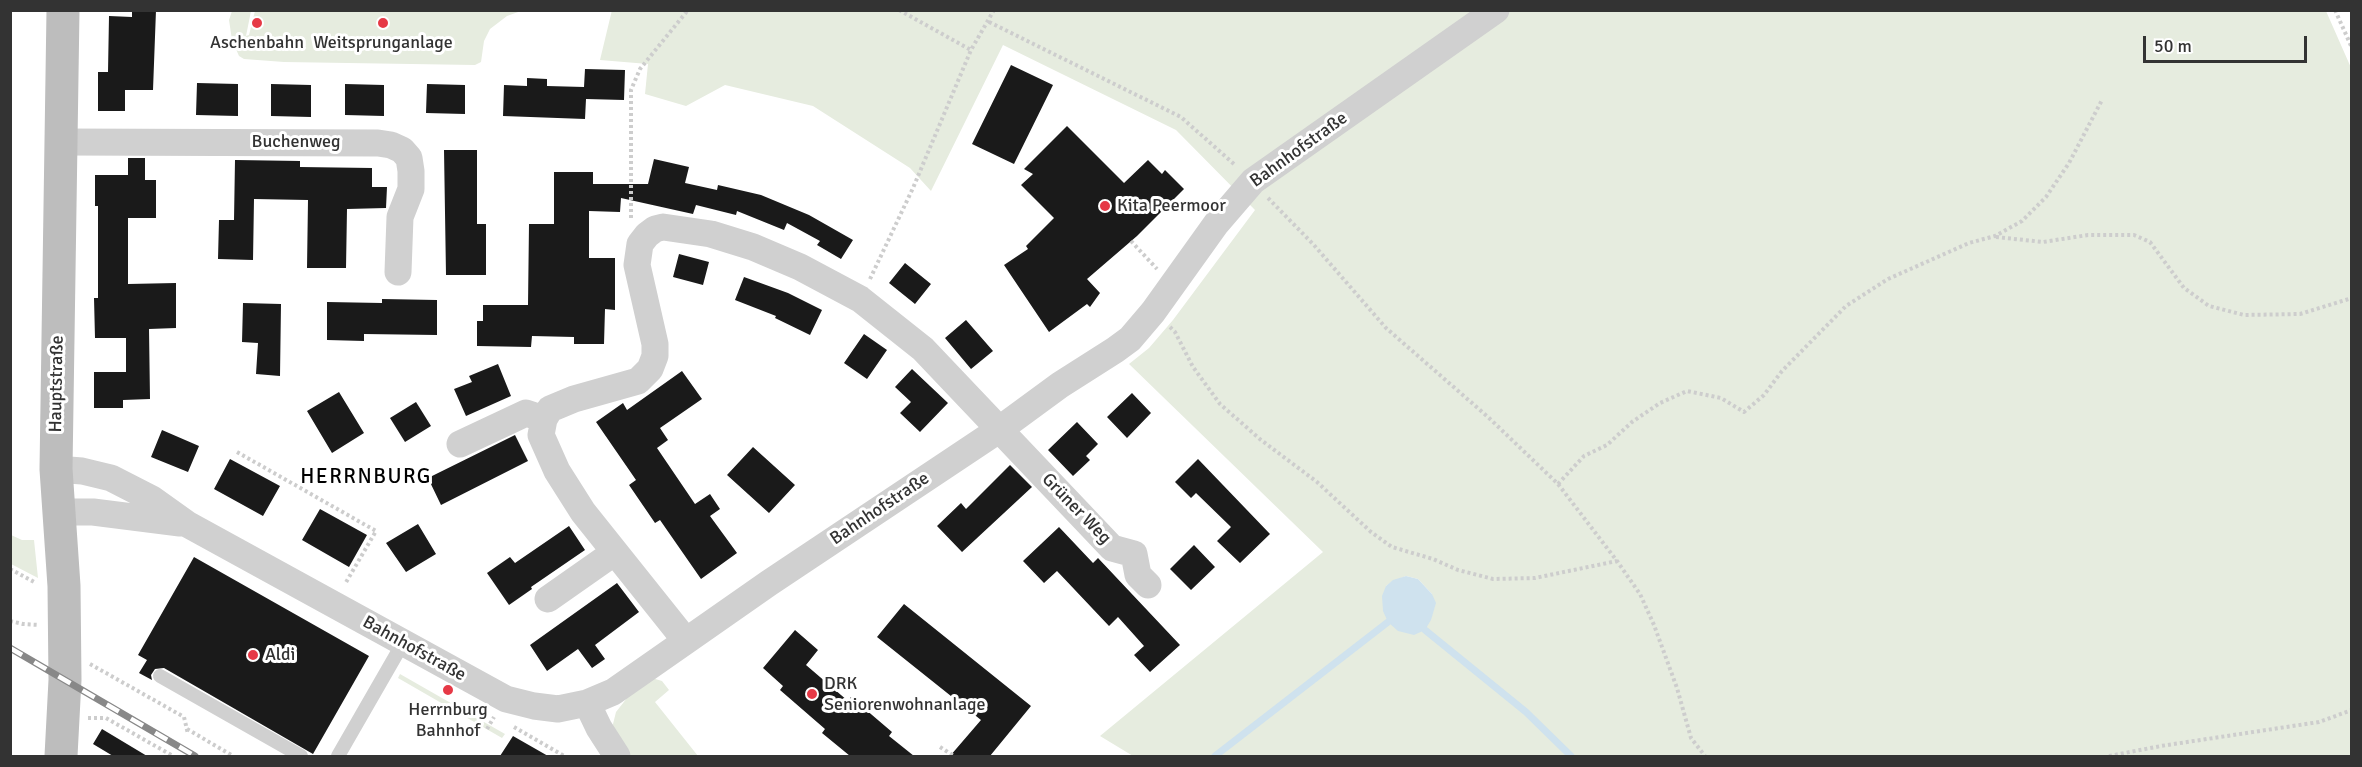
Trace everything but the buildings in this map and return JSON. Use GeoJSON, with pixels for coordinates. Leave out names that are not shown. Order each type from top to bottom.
{"type":"FeatureCollection","features":[{"type":"Feature","properties":{"kind":"main road","name":"Hauptstraße"},"geometry":{"type":"LineString","coordinates":[[61,756],[64,718],[64,586],[56,469],[63,10]]}},
{"type":"Feature","properties":{"kind":"street","name":"Bahnhofstraße"},"geometry":{"type":"LineString","coordinates":[[56,469],[82,471],[111,478],[152,499],[187,524],[506,699],[558,709],[587,703],[614,692],[769,583],[1000,429],[1060,384],[1130,339],[1153,312],[1216,224],[1253,181],[1496,10]]}},
{"type":"Feature","properties":{"kind":"street","name":"Buchenweg"},"geometry":{"type":"LineString","coordinates":[[62,142],[391,145],[402,150],[409,158],[411,171],[411,189],[399,217],[398,272]]}},
{"type":"Feature","properties":{"kind":"street"},"geometry":{"type":"LineString","coordinates":[[686,641],[583,512],[557,471],[541,435],[544,419],[550,409],[562,403],[638,381],[650,369],[655,356],[655,344],[637,265],[640,244],[655,229],[663,227],[711,234],[753,247],[800,267],[860,299],[923,349],[1000,429]]}},
{"type":"Feature","properties":{"kind":"street"},"geometry":{"type":"LineString","coordinates":[[460,444],[526,413],[544,419]]}},
{"type":"Feature","properties":{"kind":"street","name":"Grüner Weg"},"geometry":{"type":"LineString","coordinates":[[1000,429],[1112,548],[1134,554],[1138,575],[1148,585]]}},
{"type":"Feature","properties":{"kind":"street","name":"Bahnhofstraße"},"geometry":{"type":"LineString","coordinates":[[59,512],[93,512],[147,517],[187,524]]}},
{"type":"Feature","properties":{"kind":"street"},"geometry":{"type":"LineString","coordinates":[[548,599],[615,552]]}},
{"type":"Feature","properties":{"kind":"street"},"geometry":{"type":"LineString","coordinates":[[587,703],[599,729],[617,756]]}},
{"type":"Feature","properties":{"kind":"lane"},"geometry":{"type":"LineString","coordinates":[[338,756],[403,643]]}},
{"type":"Feature","properties":{"kind":"lane"},"geometry":{"type":"LineString","coordinates":[[160,676],[301,756]]}},
{"type":"Feature","properties":{"kind":"path"},"geometry":{"type":"LineString","coordinates":[[647,235],[631,222],[631,90],[640,69],[688,10]]}},
{"type":"Feature","properties":{"kind":"path"},"geometry":{"type":"LineString","coordinates":[[899,10],[971,50]]}},
{"type":"Feature","properties":{"kind":"path"},"geometry":{"type":"LineString","coordinates":[[860,299],[913,188],[971,50],[994,10]]}},
{"type":"Feature","properties":{"kind":"path"},"geometry":{"type":"LineString","coordinates":[[2336,10],[2352,48]]}},
{"type":"Feature","properties":{"kind":"path"},"geometry":{"type":"LineString","coordinates":[[989,22],[1181,117],[1253,181],[1313,244],[1386,328],[1488,417],[1558,484],[1640,594],[1677,688],[1691,738],[1705,756]]}},
{"type":"Feature","properties":{"kind":"path"},"geometry":{"type":"LineString","coordinates":[[1558,484],[1584,456],[1607,445],[1632,422],[1660,403],[1687,392],[1721,398],[1744,412],[1764,394],[1782,371],[1846,306],[1888,279],[1969,243],[1995,236],[2022,221],[2046,197],[2069,163],[2102,100]]}},
{"type":"Feature","properties":{"kind":"path"},"geometry":{"type":"LineString","coordinates":[[1995,236],[2043,242],[2088,235],[2134,235],[2150,242],[2184,288],[2209,306],[2244,315],[2300,314],[2352,298]]}},
{"type":"Feature","properties":{"kind":"path"},"geometry":{"type":"LineString","coordinates":[[1131,241],[1173,285]]}},
{"type":"Feature","properties":{"kind":"path"},"geometry":{"type":"LineString","coordinates":[[1153,312],[1175,332],[1193,367],[1220,404],[1261,440],[1317,482],[1371,532],[1392,547],[1458,570],[1493,579],[1535,578],[1617,561]]}},
{"type":"Feature","properties":{"kind":"path"},"geometry":{"type":"LineString","coordinates":[[237,452],[376,531],[333,604]]}},
{"type":"Feature","properties":{"kind":"path"},"geometry":{"type":"LineString","coordinates":[[10,621],[22,624]]}},
{"type":"Feature","properties":{"kind":"path"},"geometry":{"type":"LineString","coordinates":[[65,650],[182,715],[187,732],[233,756]]}},
{"type":"Feature","properties":{"kind":"path"},"geometry":{"type":"LineString","coordinates":[[2109,756],[2319,722],[2352,710]]}},
{"type":"Feature","properties":{"kind":"path"},"geometry":{"type":"LineString","coordinates":[[64,718],[106,718],[173,756]]}},
{"type":"Feature","properties":{"kind":"path"},"geometry":{"type":"LineString","coordinates":[[940,747],[954,756]]}},
{"type":"Feature","properties":{"kind":"shaded area"},"geometry":{"type":"Polygon","coordinates":[[[612,10],[2326,11],[2352,70],[2351,756],[1133,756],[1100,736],[1323,552],[1129,364],[1149,348],[1173,320],[1255,210],[1176,130],[1003,45],[931,191],[910,168],[813,106],[725,85],[686,106],[645,94],[648,64],[600,60],[612,10]],[[1406,576],[1386,586],[1432,594],[1418,579],[1406,576]]]}},
{"type":"Feature","properties":{"kind":"shaded area"},"geometry":{"type":"Polygon","coordinates":[[[232,11],[251,11],[246,36],[249,35],[255,11],[521,11],[507,16],[490,29],[484,41],[481,62],[475,65],[284,62],[244,59],[239,56],[232,40],[229,20],[232,11]]]}},
{"type":"Feature","properties":{"kind":"shaded area"},"geometry":{"type":"Polygon","coordinates":[[[11,535],[22,540],[34,540],[38,578],[11,564],[11,535]]]}},
{"type":"Feature","properties":{"kind":"shaded area"},"geometry":{"type":"Polygon","coordinates":[[[400,674],[505,734],[502,738],[398,678],[400,674]]]}},
{"type":"Feature","properties":{"kind":"shaded area"},"geometry":{"type":"Polygon","coordinates":[[[652,678],[662,681],[669,690],[655,702],[698,756],[627,756],[614,737],[613,724],[616,712],[627,698],[652,678]]]}},
{"type":"Feature","properties":{"kind":"water"},"geometry":{"type":"Polygon","coordinates":[[[1406,576],[1418,579],[1432,594],[1436,603],[1425,630],[1414,635],[1398,631],[1388,622],[1383,611],[1382,596],[1386,586],[1393,580],[1406,576]]]}},
{"type":"Feature","properties":{"kind":"waterway"},"geometry":{"type":"LineString","coordinates":[[1215,756],[1388,622]]}},
{"type":"Feature","properties":{"kind":"waterway"},"geometry":{"type":"LineString","coordinates":[[1425,630],[1526,712],[1571,756]]}},
{"type":"Feature","properties":{"kind":"railway"},"geometry":{"type":"LineString","coordinates":[[10,648],[195,756]]}},
{"type":"Feature","properties":{"kind":"place","name":"Aschenbahn"},"geometry":{"type":"Point","coordinates":[257,23]}},
{"type":"Feature","properties":{"kind":"place","name":"Weitsprunganlage"},"geometry":{"type":"Point","coordinates":[383,23]}},
{"type":"Feature","properties":{"kind":"place","name":"Kita Peermoor"},"geometry":{"type":"Point","coordinates":[1105,206]}},
{"type":"Feature","properties":{"kind":"place","name":"Aldi"},"geometry":{"type":"Point","coordinates":[253,655]}},
{"type":"Feature","properties":{"kind":"place","name":"Herrnburg Bahnhof"},"geometry":{"type":"Point","coordinates":[448,690]}},
{"type":"Feature","properties":{"kind":"place","name":"DRK Seniorenwohnanlage"},"geometry":{"type":"Point","coordinates":[812,694]}},
{"type":"Feature","properties":{"kind":"district","name":"HERRNBURG"},"geometry":{"type":"Point","coordinates":[366,477]}}]}
